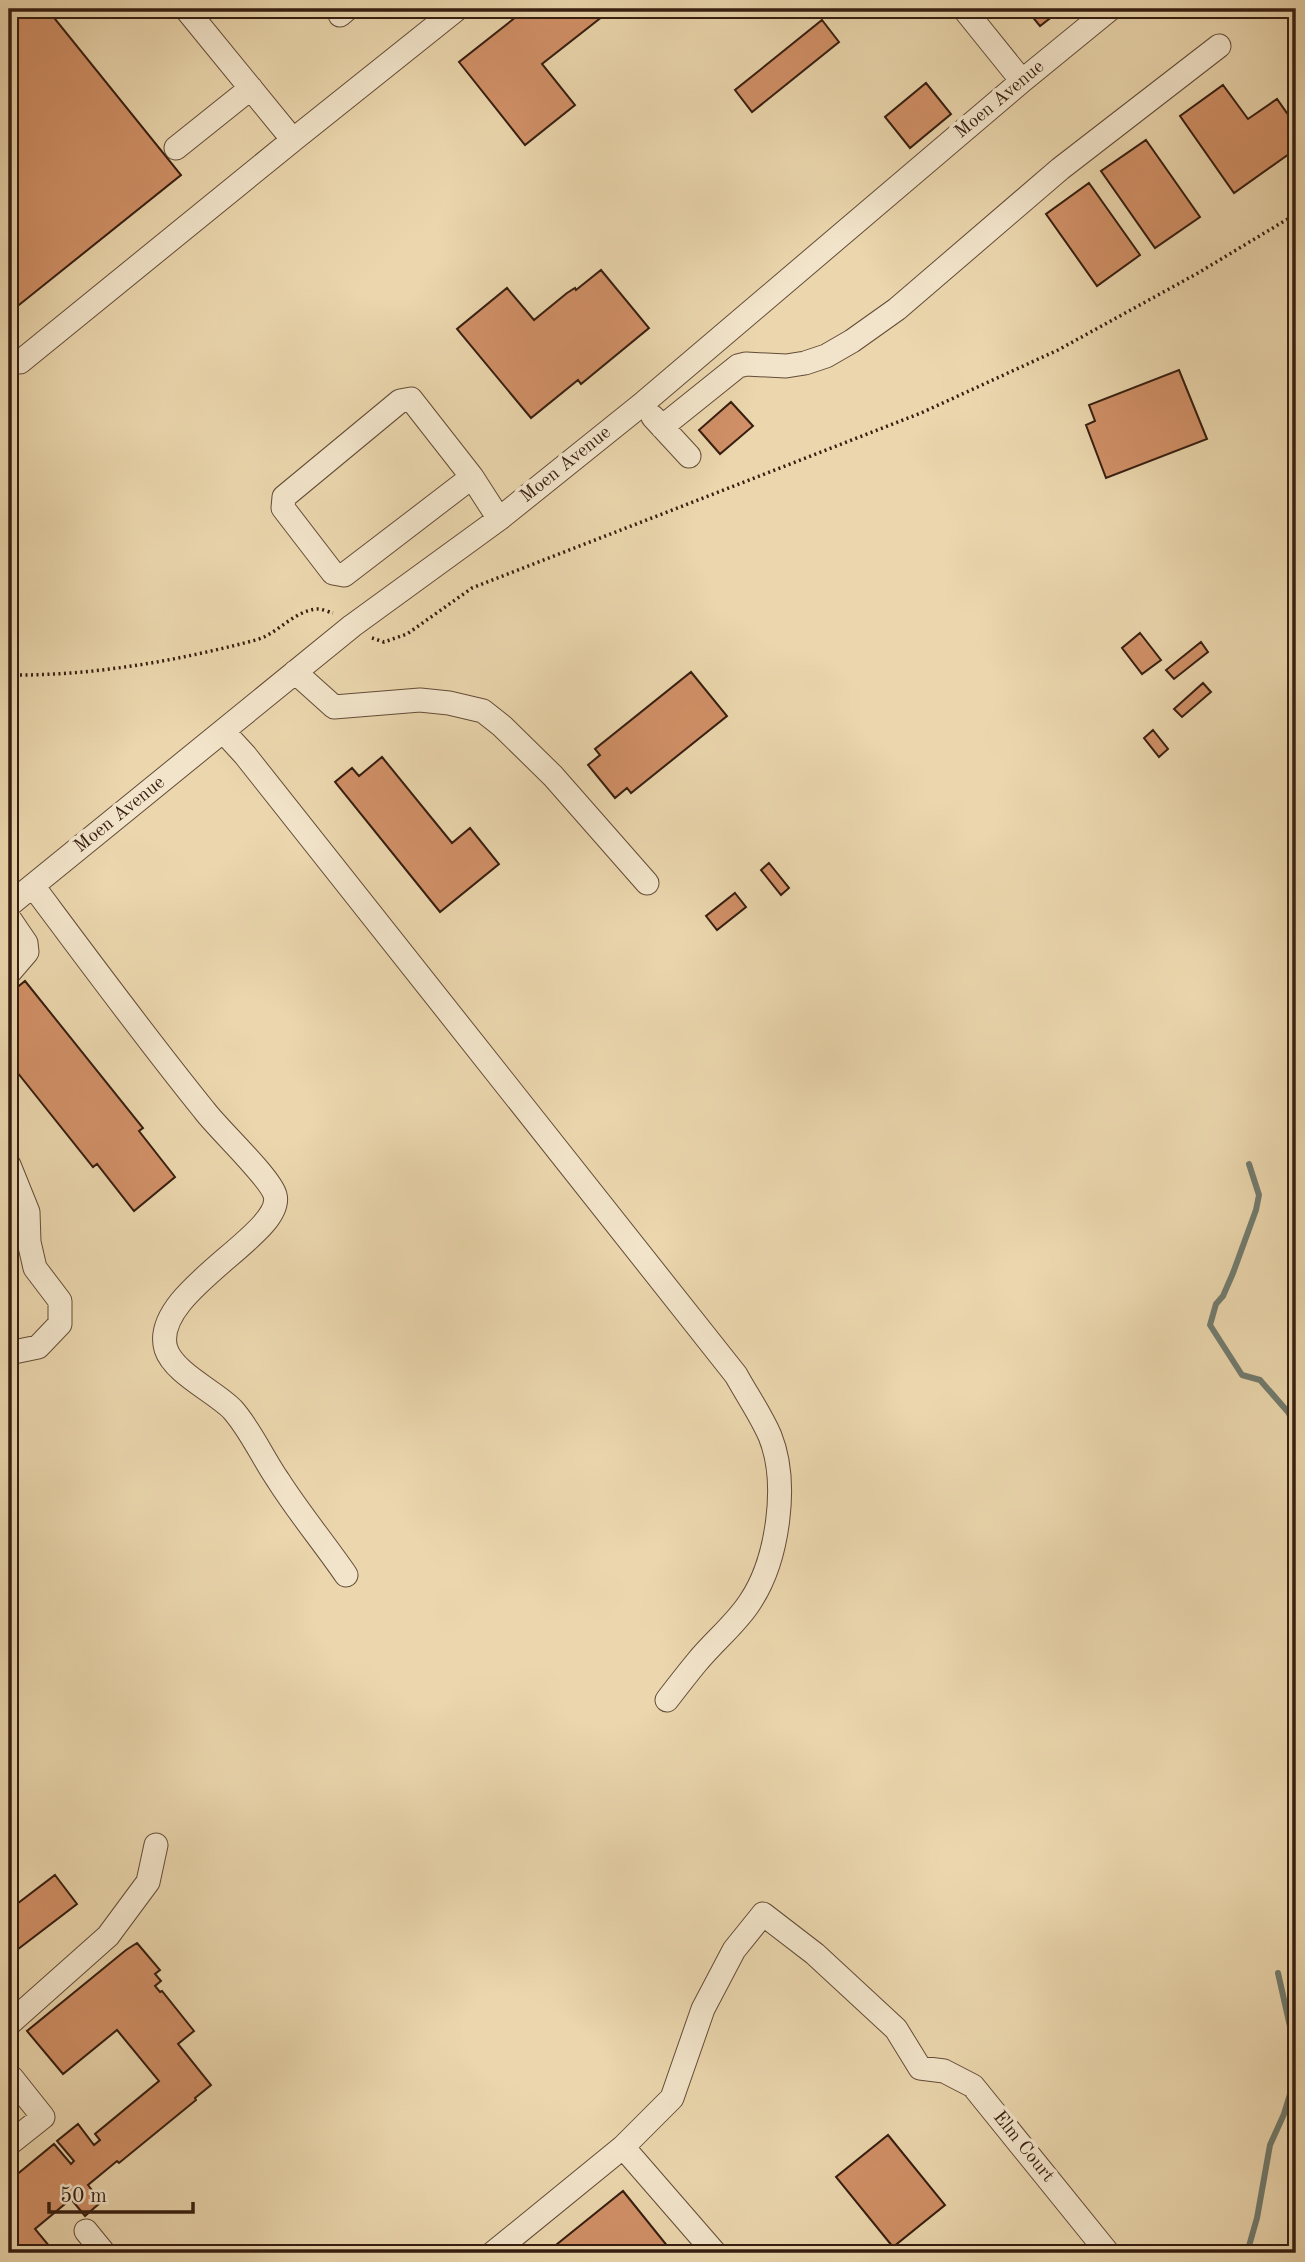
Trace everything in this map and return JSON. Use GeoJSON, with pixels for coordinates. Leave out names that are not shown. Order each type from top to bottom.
{"type":"FeatureCollection","features":[{"type":"Feature","properties":{"kind":"street"},"geometry":{"type":"LineString","coordinates":[[186,9],[293,140]]}},
{"type":"Feature","properties":{"kind":"street"},"geometry":{"type":"LineString","coordinates":[[20,362],[457,9]]}},
{"type":"Feature","properties":{"kind":"street"},"geometry":{"type":"LineString","coordinates":[[964,9],[1022,81]]}},
{"type":"Feature","properties":{"kind":"street","name":"Moen Avenue"},"geometry":{"type":"LineString","coordinates":[[9,905],[352,626],[499,519],[641,405],[1110,9]]}},
{"type":"Feature","properties":{"kind":"street"},"geometry":{"type":"LineString","coordinates":[[662,427],[737,366],[786,366],[805,363],[826,356],[852,341],[897,309],[1060,169],[1219,46]]}},
{"type":"Feature","properties":{"kind":"street"},"geometry":{"type":"LineString","coordinates":[[176,148],[251,88]]}},
{"type":"Feature","properties":{"kind":"street"},"geometry":{"type":"LineString","coordinates":[[472,477],[344,575],[333,573],[283,508],[284,497],[400,401],[411,399],[472,477],[499,519]]}},
{"type":"Feature","properties":{"kind":"street"},"geometry":{"type":"LineString","coordinates":[[641,405],[689,456]]}},
{"type":"Feature","properties":{"kind":"street"},"geometry":{"type":"LineString","coordinates":[[295,672],[334,707],[420,700],[483,711],[553,776],[647,883]]}},
{"type":"Feature","properties":{"kind":"street"},"geometry":{"type":"LineString","coordinates":[[223,731],[245,755],[736,1375],[770,1438],[780,1487],[775,1543],[767,1569],[751,1601],[667,1700]]}},
{"type":"Feature","properties":{"kind":"street"},"geometry":{"type":"LineString","coordinates":[[33,886],[175,1074],[275,1194],[276,1202],[272,1213],[261,1228],[208,1273],[177,1308],[169,1320],[165,1337],[166,1349],[172,1360],[240,1419],[277,1479],[346,1575]]}},
{"type":"Feature","properties":{"kind":"street"},"geometry":{"type":"LineString","coordinates":[[9,918],[26,943],[27,952],[9,973]]}},
{"type":"Feature","properties":{"kind":"street"},"geometry":{"type":"LineString","coordinates":[[9,1165],[28,1212],[29,1242],[35,1268],[60,1301],[60,1324],[38,1347],[9,1353]]}},
{"type":"Feature","properties":{"kind":"street"},"geometry":{"type":"LineString","coordinates":[[9,2024],[108,1936],[148,1882],[156,1845]]}},
{"type":"Feature","properties":{"kind":"street","name":"Elm Court"},"geometry":{"type":"LineString","coordinates":[[623,2147],[672,2098],[703,2009],[734,1950],[763,1914],[815,1954],[897,2029],[920,2068],[944,2071],[973,2086],[1108,2253]]}},
{"type":"Feature","properties":{"kind":"street"},"geometry":{"type":"LineString","coordinates":[[9,2081],[12,2078],[43,2116],[9,2144]]}},
{"type":"Feature","properties":{"kind":"street"},"geometry":{"type":"LineString","coordinates":[[493,2253],[623,2147],[715,2253]]}},
{"type":"Feature","properties":{"kind":"street"},"geometry":{"type":"LineString","coordinates":[[86,2231],[104,2253]]}},
{"type":"Feature","properties":{"kind":"path"},"geometry":{"type":"LineString","coordinates":[[9,675],[117,669],[227,647],[263,638],[295,616],[318,609],[338,615],[367,636],[384,642],[407,634],[472,588],[921,412],[1058,350],[1198,273],[1296,214]]}},
{"type":"Feature","properties":{"kind":"building"},"geometry":{"type":"Polygon","coordinates":[[[9,9],[47,9],[181,175],[9,313],[9,9]]]}},
{"type":"Feature","properties":{"kind":"building"},"geometry":{"type":"Polygon","coordinates":[[[526,9],[612,9],[542,64],[575,105],[525,145],[459,62],[526,9]]]}},
{"type":"Feature","properties":{"kind":"building"},"geometry":{"type":"Polygon","coordinates":[[[1026,9],[1062,9],[1040,26],[1026,9]]]}},
{"type":"Feature","properties":{"kind":"building"},"geometry":{"type":"Polygon","coordinates":[[[822,20],[839,42],[752,112],[735,90],[822,20]]]}},
{"type":"Feature","properties":{"kind":"building"},"geometry":{"type":"Polygon","coordinates":[[[926,83],[951,114],[910,148],[885,117],[926,83]]]}},
{"type":"Feature","properties":{"kind":"building"},"geometry":{"type":"Polygon","coordinates":[[[1223,85],[1248,119],[1277,99],[1296,126],[1296,149],[1234,193],[1180,116],[1223,85]]]}},
{"type":"Feature","properties":{"kind":"building"},"geometry":{"type":"Polygon","coordinates":[[[1146,140],[1200,217],[1155,248],[1101,171],[1146,140]]]}},
{"type":"Feature","properties":{"kind":"building"},"geometry":{"type":"Polygon","coordinates":[[[1089,183],[1140,255],[1097,286],[1046,214],[1089,183]]]}},
{"type":"Feature","properties":{"kind":"building"},"geometry":{"type":"Polygon","coordinates":[[[601,270],[649,328],[581,384],[578,380],[531,418],[457,329],[507,288],[534,320],[601,270]]]}},
{"type":"Feature","properties":{"kind":"building"},"geometry":{"type":"Polygon","coordinates":[[[1179,370],[1207,439],[1106,478],[1086,425],[1095,421],[1089,405],[1179,370]]]}},
{"type":"Feature","properties":{"kind":"building"},"geometry":{"type":"Polygon","coordinates":[[[731,402],[753,426],[720,454],[699,430],[731,402]]]}},
{"type":"Feature","properties":{"kind":"building"},"geometry":{"type":"Polygon","coordinates":[[[1140,633],[1161,660],[1142,674],[1122,648],[1140,633]]]}},
{"type":"Feature","properties":{"kind":"building"},"geometry":{"type":"Polygon","coordinates":[[[1201,642],[1208,652],[1174,679],[1166,670],[1201,642]]]}},
{"type":"Feature","properties":{"kind":"building"},"geometry":{"type":"Polygon","coordinates":[[[691,672],[727,716],[631,793],[627,788],[615,798],[588,765],[600,755],[595,749],[691,672]]]}},
{"type":"Feature","properties":{"kind":"building"},"geometry":{"type":"Polygon","coordinates":[[[1203,683],[1211,692],[1182,717],[1174,709],[1203,683]]]}},
{"type":"Feature","properties":{"kind":"building"},"geometry":{"type":"Polygon","coordinates":[[[1153,730],[1168,749],[1159,757],[1144,738],[1153,730]]]}},
{"type":"Feature","properties":{"kind":"building"},"geometry":{"type":"Polygon","coordinates":[[[382,757],[452,843],[470,828],[499,864],[440,912],[335,782],[352,768],[359,776],[382,757]]]}},
{"type":"Feature","properties":{"kind":"building"},"geometry":{"type":"Polygon","coordinates":[[[769,863],[789,888],[781,895],[761,870],[769,863]]]}},
{"type":"Feature","properties":{"kind":"building"},"geometry":{"type":"Polygon","coordinates":[[[735,893],[746,907],[717,930],[706,916],[735,893]]]}},
{"type":"Feature","properties":{"kind":"building"},"geometry":{"type":"Polygon","coordinates":[[[25,981],[143,1128],[139,1131],[175,1177],[134,1211],[97,1164],[93,1167],[9,1062],[9,994],[25,981]]]}},
{"type":"Feature","properties":{"kind":"building"},"geometry":{"type":"Polygon","coordinates":[[[55,1875],[77,1904],[9,1956],[9,1910],[55,1875]]]}},
{"type":"Feature","properties":{"kind":"building"},"geometry":{"type":"Polygon","coordinates":[[[137,1943],[160,1970],[155,1974],[161,1981],[155,1986],[194,2031],[178,2044],[211,2085],[119,2163],[117,2161],[88,2185],[101,2202],[85,2216],[71,2199],[35,2229],[55,2253],[9,2253],[9,2181],[54,2144],[71,2164],[74,2161],[57,2141],[78,2124],[94,2145],[100,2140],[95,2134],[159,2081],[117,2030],[63,2074],[27,2031],[137,1943]]]}},
{"type":"Feature","properties":{"kind":"building"},"geometry":{"type":"Polygon","coordinates":[[[888,2135],[945,2205],[893,2247],[836,2177],[888,2135]]]}},
{"type":"Feature","properties":{"kind":"building"},"geometry":{"type":"Polygon","coordinates":[[[623,2191],[673,2253],[546,2253],[623,2191]]]}},
{"type":"Feature","properties":{"kind":"waterway"},"geometry":{"type":"LineString","coordinates":[[1249,1164],[1259,1195],[1256,1210],[1233,1273],[1223,1296],[1216,1304],[1210,1325],[1242,1375],[1260,1380],[1288,1412],[1296,1426]]}},
{"type":"Feature","properties":{"kind":"waterway"},"geometry":{"type":"LineString","coordinates":[[1278,1973],[1296,2053]]}},
{"type":"Feature","properties":{"kind":"waterway"},"geometry":{"type":"LineString","coordinates":[[1247,2253],[1257,2218],[1270,2145],[1284,2114],[1296,2075]]}}]}
